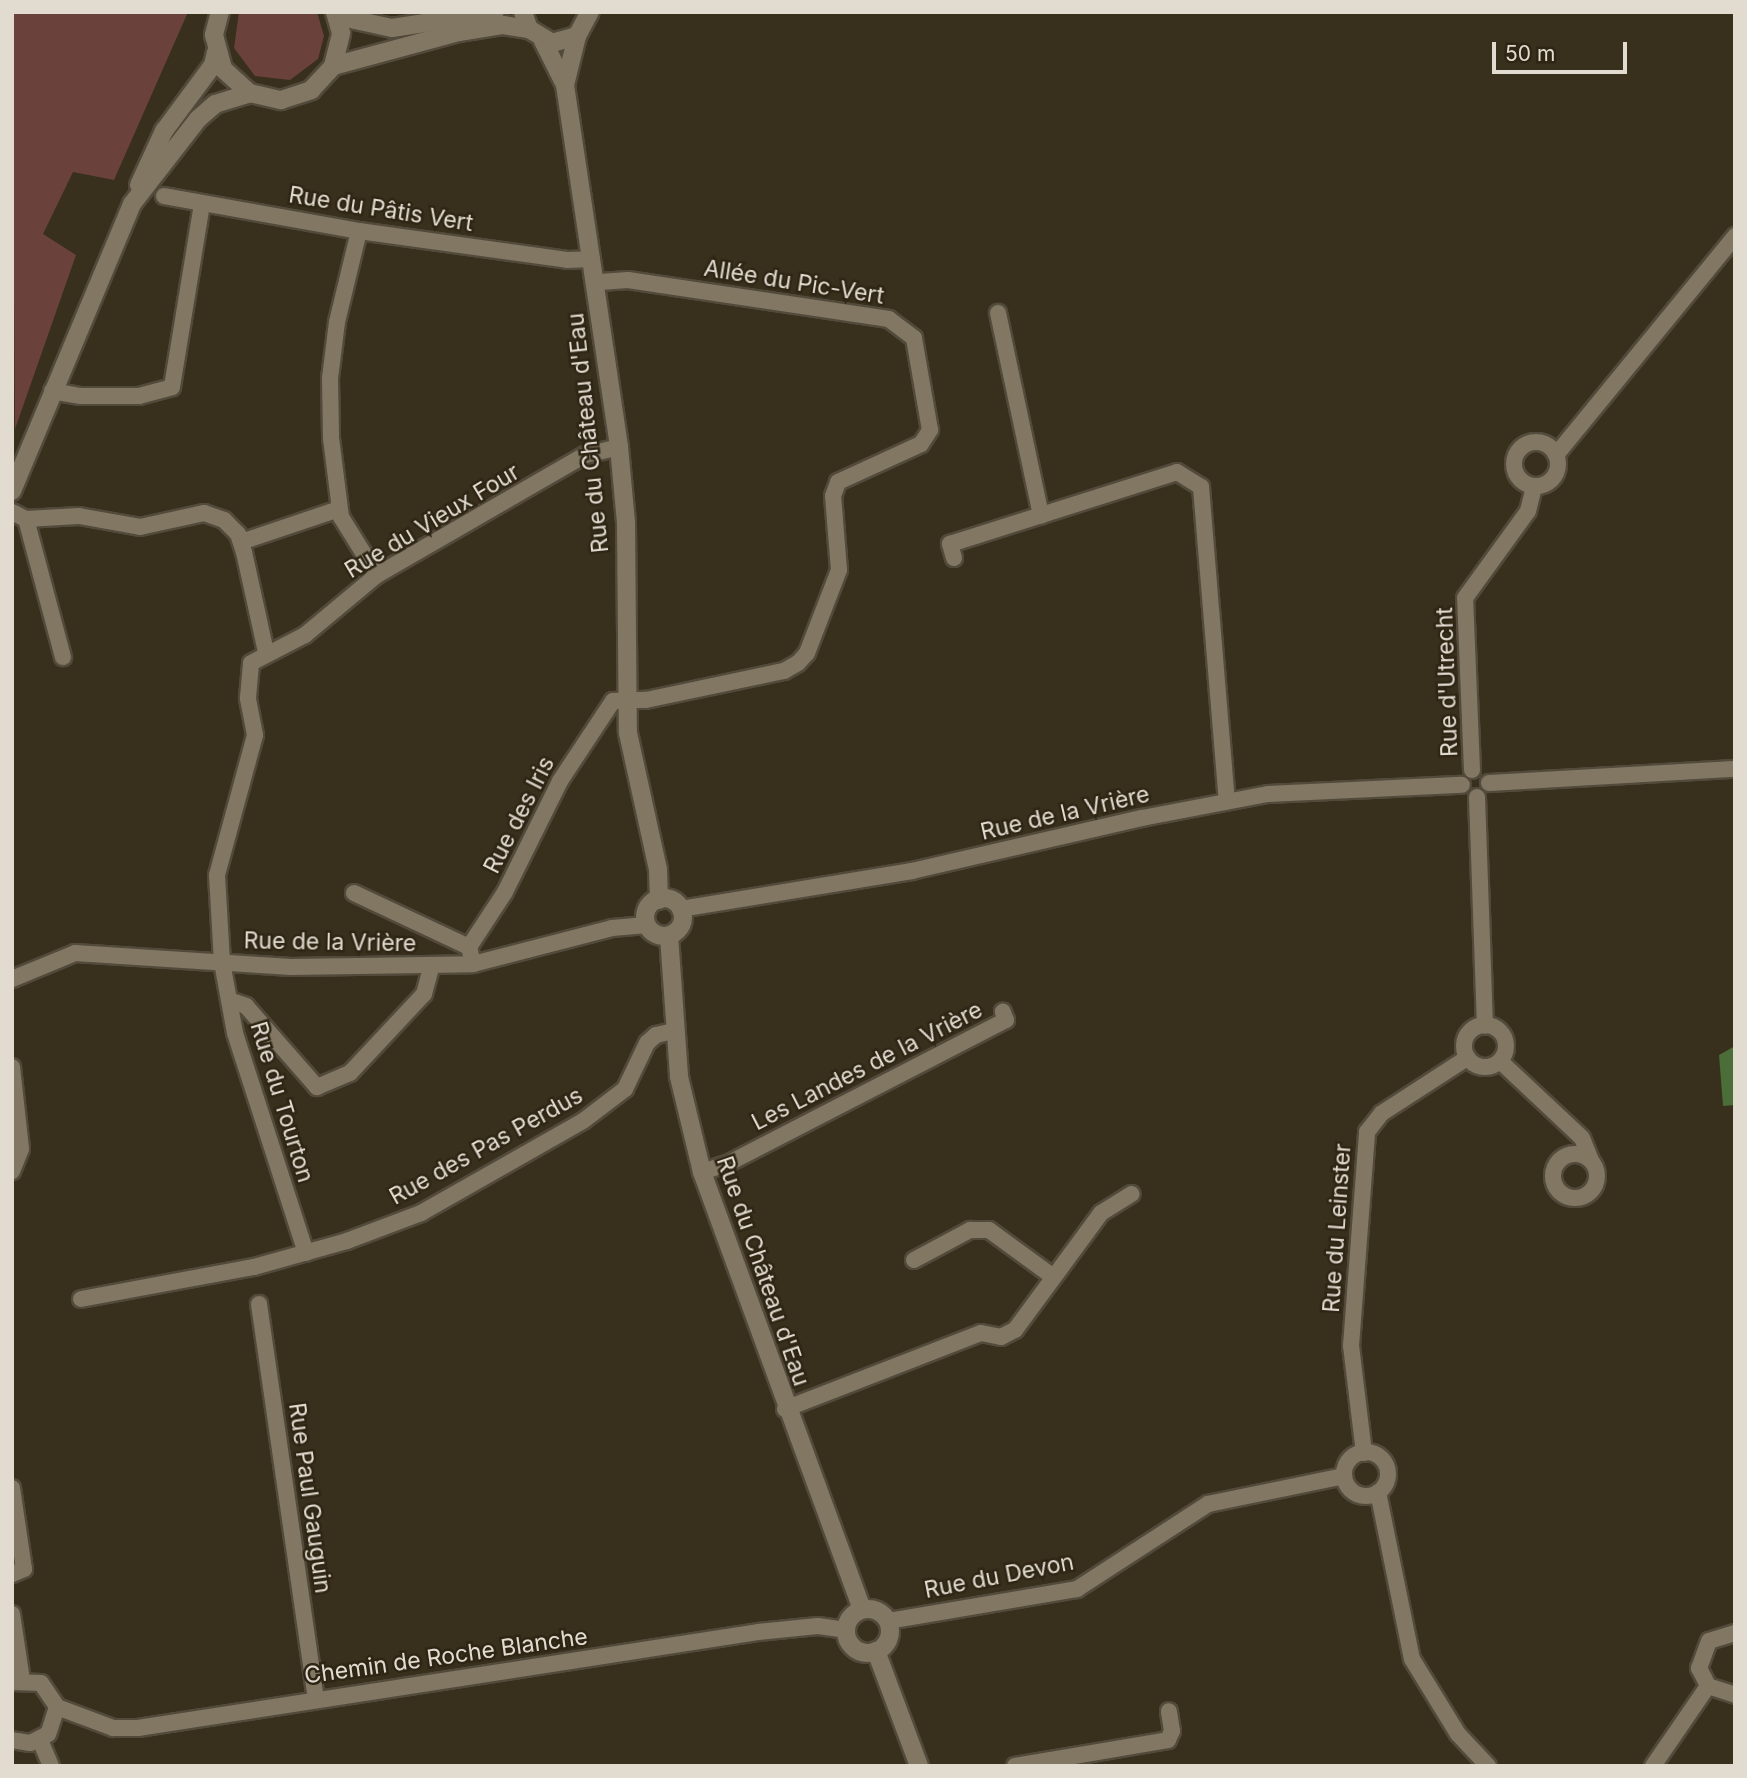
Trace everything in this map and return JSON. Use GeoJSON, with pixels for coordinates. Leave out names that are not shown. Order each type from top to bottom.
{"type":"FeatureCollection","features":[{"type":"Feature","properties":{"kind":"street"},"geometry":{"type":"LineString","coordinates":[[138,196],[139,185],[164,131],[213,65],[216,52],[214,34],[220,12]]}},
{"type":"Feature","properties":{"kind":"street"},"geometry":{"type":"LineString","coordinates":[[336,14],[363,25],[392,28],[495,12]]}},
{"type":"Feature","properties":{"kind":"street"},"geometry":{"type":"LineString","coordinates":[[216,52],[229,76],[250,93],[273,99],[297,97],[318,85],[333,66],[341,33],[336,14]]}},
{"type":"Feature","properties":{"kind":"street"},"geometry":{"type":"LineString","coordinates":[[333,66],[470,29],[503,25],[532,27],[561,43],[577,36],[594,15]]}},
{"type":"Feature","properties":{"kind":"street","name":"Rue du Château d'Eau"},"geometry":{"type":"LineString","coordinates":[[532,27],[565,85],[596,282],[619,447],[626,522],[627,701],[631,763],[658,870],[659,900]]}},
{"type":"Feature","properties":{"kind":"street","name":"Rue du Château d'Eau"},"geometry":{"type":"LineString","coordinates":[[565,85],[577,36]]}},
{"type":"Feature","properties":{"kind":"street"},"geometry":{"type":"LineString","coordinates":[[12,491],[52,391],[138,196],[198,119],[215,104],[250,93]]}},
{"type":"Feature","properties":{"kind":"street","name":"Rue du Pâtis Vert"},"geometry":{"type":"LineString","coordinates":[[164,196],[359,230],[567,260],[592,259]]}},
{"type":"Feature","properties":{"kind":"street"},"geometry":{"type":"LineString","coordinates":[[52,391],[80,396],[139,396],[172,387],[202,204]]}},
{"type":"Feature","properties":{"kind":"street"},"geometry":{"type":"LineString","coordinates":[[359,230],[337,322],[330,378],[339,509],[352,540],[377,575]]}},
{"type":"Feature","properties":{"kind":"street"},"geometry":{"type":"LineString","coordinates":[[1556,455],[1541,443],[1527,444],[1518,451],[1514,462],[1517,476],[1534,486],[1554,477],[1556,455],[1735,236]]}},
{"type":"Feature","properties":{"kind":"street","name":"Allée du Pic-Vert"},"geometry":{"type":"LineString","coordinates":[[596,282],[628,280],[889,320],[914,338],[930,411],[930,430],[921,444],[838,482],[832,496],[839,570],[807,653],[798,663],[784,671],[627,701]]}},
{"type":"Feature","properties":{"kind":"street"},"geometry":{"type":"LineString","coordinates":[[998,313],[1041,516]]}},
{"type":"Feature","properties":{"kind":"street","name":"Rue du Vieux Four"},"geometry":{"type":"LineString","coordinates":[[266,652],[305,635],[377,575],[585,455],[619,447]]}},
{"type":"Feature","properties":{"kind":"street"},"geometry":{"type":"LineString","coordinates":[[954,558],[950,544],[1177,472],[1201,487],[1227,801]]}},
{"type":"Feature","properties":{"kind":"street","name":"Rue d'Utrecht"},"geometry":{"type":"LineString","coordinates":[[1472,770],[1465,598],[1528,511],[1534,486]]}},
{"type":"Feature","properties":{"kind":"street"},"geometry":{"type":"LineString","coordinates":[[241,542],[339,509]]}},
{"type":"Feature","properties":{"kind":"street"},"geometry":{"type":"LineString","coordinates":[[62,657],[19,516],[79,516],[140,527],[210,513],[224,520],[241,542],[266,652],[251,663],[248,698],[255,735],[218,866],[222,962]]}},
{"type":"Feature","properties":{"kind":"street","name":"Rue des Iris"},"geometry":{"type":"LineString","coordinates":[[468,947],[500,901],[547,805],[601,718],[614,701],[627,701]]}},
{"type":"Feature","properties":{"kind":"street"},"geometry":{"type":"LineString","coordinates":[[1485,1026],[1477,796],[1489,783],[1735,769]]}},
{"type":"Feature","properties":{"kind":"street"},"geometry":{"type":"LineString","coordinates":[[1477,796],[1469,795],[1462,785],[1472,770],[1484,772],[1489,783]]}},
{"type":"Feature","properties":{"kind":"street","name":"Rue de la Vrière"},"geometry":{"type":"LineString","coordinates":[[680,909],[912,871],[1268,794],[1462,785]]}},
{"type":"Feature","properties":{"kind":"street"},"geometry":{"type":"LineString","coordinates":[[354,893],[468,947],[473,964]]}},
{"type":"Feature","properties":{"kind":"street"},"geometry":{"type":"LineString","coordinates":[[659,900],[671,900],[680,909],[682,922],[669,936],[656,934],[647,925],[646,912],[659,900]]}},
{"type":"Feature","properties":{"kind":"street","name":"Rue de la Vrière"},"geometry":{"type":"LineString","coordinates":[[12,979],[75,953],[369,970],[473,964],[612,928],[647,925]]}},
{"type":"Feature","properties":{"kind":"street","name":"Rue du Château d'Eau"},"geometry":{"type":"LineString","coordinates":[[669,936],[673,1031],[687,1118],[702,1172],[785,1409],[862,1609]]}},
{"type":"Feature","properties":{"kind":"street","name":"Rue du Tourton"},"geometry":{"type":"LineString","coordinates":[[222,962],[239,1044],[306,1253]]}},
{"type":"Feature","properties":{"kind":"street"},"geometry":{"type":"LineString","coordinates":[[229,1000],[246,1006],[317,1087],[350,1073],[424,994],[431,967]]}},
{"type":"Feature","properties":{"kind":"street","name":"Les Landes de la Vrière"},"geometry":{"type":"LineString","coordinates":[[702,1172],[727,1164],[1006,1020],[1003,1012]]}},
{"type":"Feature","properties":{"kind":"street"},"geometry":{"type":"LineString","coordinates":[[1485,1026],[1502,1035],[1505,1048],[1500,1060],[1483,1067],[1467,1058],[1465,1039],[1473,1030],[1485,1026]]}},
{"type":"Feature","properties":{"kind":"street","name":"Rue des Pas Perdus"},"geometry":{"type":"LineString","coordinates":[[80,1299],[306,1253],[421,1213],[583,1121],[625,1090],[647,1043],[656,1035],[673,1031]]}},
{"type":"Feature","properties":{"kind":"street","name":"Rue du Leinster"},"geometry":{"type":"LineString","coordinates":[[1364,1452],[1351,1346],[1367,1132],[1382,1113],[1467,1058]]}},
{"type":"Feature","properties":{"kind":"street"},"geometry":{"type":"LineString","coordinates":[[1500,1060],[1566,1121],[1582,1138],[1597,1172],[1595,1186],[1584,1197],[1569,1198],[1554,1182],[1555,1168],[1564,1157],[1566,1121]]}},
{"type":"Feature","properties":{"kind":"street"},"geometry":{"type":"LineString","coordinates":[[12,1067],[21,1149],[12,1171]]}},
{"type":"Feature","properties":{"kind":"street"},"geometry":{"type":"LineString","coordinates":[[1564,1157],[1578,1154],[1591,1160]]}},
{"type":"Feature","properties":{"kind":"street"},"geometry":{"type":"LineString","coordinates":[[785,1409],[981,1333],[1001,1337],[1015,1330],[1052,1276],[1101,1213],[1131,1195]]}},
{"type":"Feature","properties":{"kind":"street"},"geometry":{"type":"LineString","coordinates":[[914,1259],[970,1230],[989,1230],[1052,1276]]}},
{"type":"Feature","properties":{"kind":"street","name":"Rue Paul Gauguin"},"geometry":{"type":"LineString","coordinates":[[259,1304],[316,1698]]}},
{"type":"Feature","properties":{"kind":"street"},"geometry":{"type":"LineString","coordinates":[[1364,1452],[1376,1455],[1385,1464],[1387,1482],[1378,1492],[1357,1494],[1344,1476],[1347,1463],[1364,1452]]}},
{"type":"Feature","properties":{"kind":"street","name":"Rue du Devon"},"geometry":{"type":"LineString","coordinates":[[888,1621],[1077,1589],[1208,1504],[1227,1497],[1344,1476]]}},
{"type":"Feature","properties":{"kind":"street"},"geometry":{"type":"LineString","coordinates":[[12,1488],[24,1569],[12,1574]]}},
{"type":"Feature","properties":{"kind":"street"},"geometry":{"type":"LineString","coordinates":[[1378,1492],[1412,1659],[1440,1708],[1488,1766]]}},
{"type":"Feature","properties":{"kind":"street"},"geometry":{"type":"LineString","coordinates":[[862,1609],[880,1612],[888,1621],[890,1635],[876,1651],[855,1649],[846,1630],[850,1617],[862,1609]]}},
{"type":"Feature","properties":{"kind":"street"},"geometry":{"type":"LineString","coordinates":[[12,1614],[17,1681],[49,1689],[57,1707],[54,1726],[40,1740],[12,1740]]}},
{"type":"Feature","properties":{"kind":"street","name":"Chemin de Roche Blanche"},"geometry":{"type":"LineString","coordinates":[[57,1707],[113,1728],[138,1728],[316,1698],[758,1632],[818,1626],[846,1630]]}},
{"type":"Feature","properties":{"kind":"street"},"geometry":{"type":"LineString","coordinates":[[1735,1633],[1717,1636],[1703,1649],[1699,1668],[1708,1686],[1735,1695]]}},
{"type":"Feature","properties":{"kind":"street"},"geometry":{"type":"LineString","coordinates":[[876,1651],[919,1766]]}},
{"type":"Feature","properties":{"kind":"street"},"geometry":{"type":"LineString","coordinates":[[1653,1766],[1708,1686]]}},
{"type":"Feature","properties":{"kind":"street"},"geometry":{"type":"LineString","coordinates":[[1015,1766],[1168,1740],[1172,1731],[1169,1711]]}},
{"type":"Feature","properties":{"kind":"street"},"geometry":{"type":"LineString","coordinates":[[40,1740],[51,1766]]}},
{"type":"Feature","properties":{"kind":"shaded area"},"geometry":{"type":"Polygon","coordinates":[[[12,12],[188,12],[114,180],[73,172],[43,234],[76,255],[15,429],[12,12]]]}},
{"type":"Feature","properties":{"kind":"shaded area"},"geometry":{"type":"Polygon","coordinates":[[[239,12],[317,12],[324,36],[318,59],[290,80],[255,76],[234,48],[239,12]]]}},
{"type":"Feature","properties":{"kind":"shaded area"},"geometry":{"type":"Polygon","coordinates":[[[1735,1046],[1735,1105],[1723,1106],[1719,1055],[1735,1046]]]}}]}
